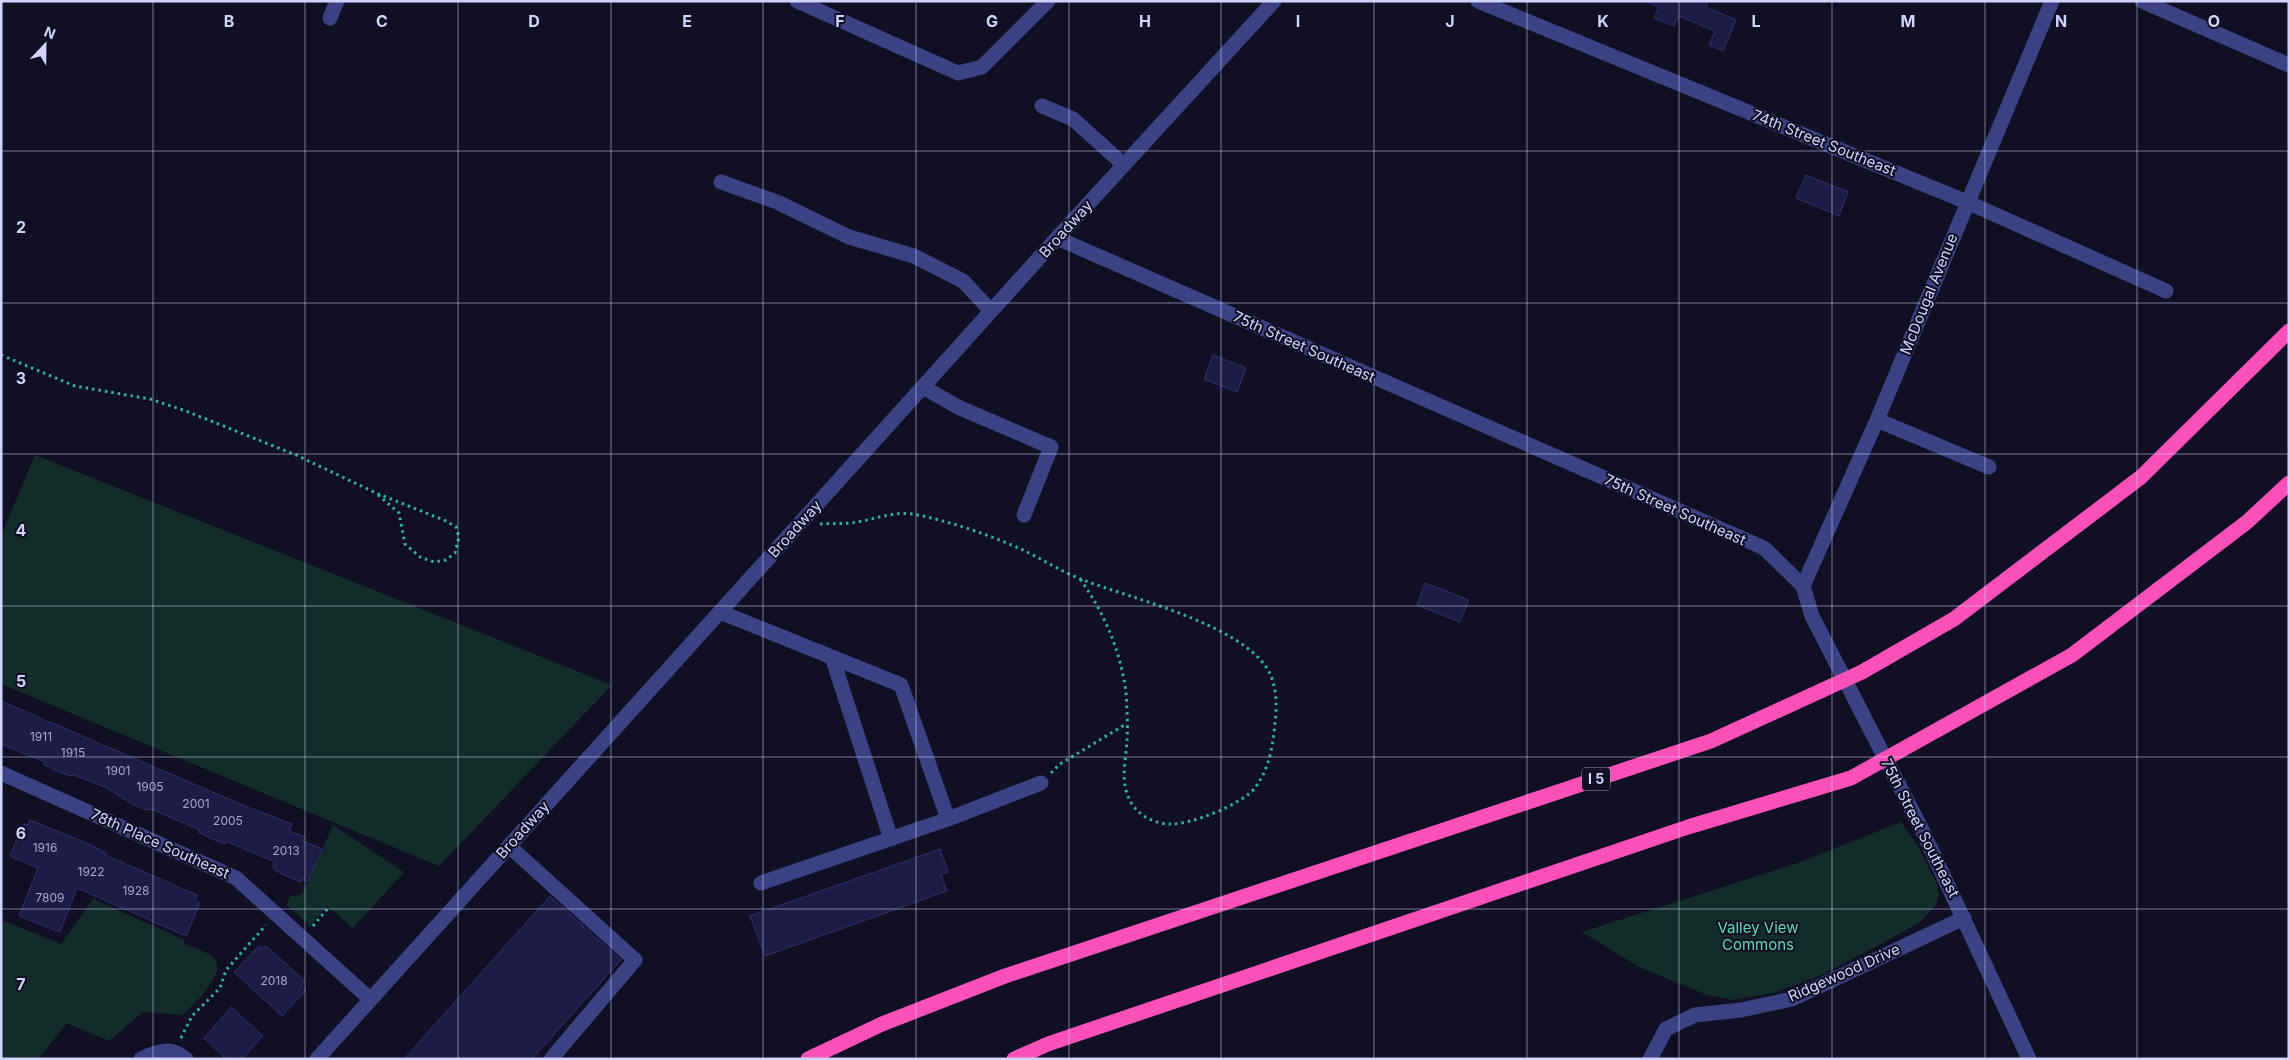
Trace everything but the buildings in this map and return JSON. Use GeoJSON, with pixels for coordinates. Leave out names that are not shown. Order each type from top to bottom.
{"type":"FeatureCollection","features":[{"type":"Feature","properties":{"kind":"highway","name":"I 5"},"geometry":{"type":"LineString","coordinates":[[808,1059],[882,1024],[1005,976],[1711,741],[1862,672],[1954,620],[2141,477],[2289,331]]}},
{"type":"Feature","properties":{"kind":"highway"},"geometry":{"type":"LineString","coordinates":[[1014,1059],[1067,1038],[1688,827],[1851,778],[2072,655],[2246,522],[2289,483]]}},
{"type":"Feature","properties":{"kind":"street"},"geometry":{"type":"LineString","coordinates":[[330,18],[337,1]]}},
{"type":"Feature","properties":{"kind":"street"},"geometry":{"type":"LineString","coordinates":[[797,1],[958,73],[982,67],[1048,1]]}},
{"type":"Feature","properties":{"kind":"street","name":"Broadway"},"geometry":{"type":"LineString","coordinates":[[317,1059],[1057,238],[1274,1]]}},
{"type":"Feature","properties":{"kind":"street","name":"74th Street Southeast"},"geometry":{"type":"LineString","coordinates":[[1478,1],[1967,202],[2166,291]]}},
{"type":"Feature","properties":{"kind":"street","name":"McDougal Avenue"},"geometry":{"type":"LineString","coordinates":[[1803,586],[1877,420],[2052,1]]}},
{"type":"Feature","properties":{"kind":"street"},"geometry":{"type":"LineString","coordinates":[[2142,1],[2289,65]]}},
{"type":"Feature","properties":{"kind":"street"},"geometry":{"type":"LineString","coordinates":[[1042,106],[1072,119],[1124,165]]}},
{"type":"Feature","properties":{"kind":"street"},"geometry":{"type":"LineString","coordinates":[[721,182],[777,202],[849,237],[914,256],[963,281],[991,311]]}},
{"type":"Feature","properties":{"kind":"street","name":"75th Street Southeast"},"geometry":{"type":"LineString","coordinates":[[1057,238],[1764,548],[1803,586],[1812,616],[1921,828],[2029,1059]]}},
{"type":"Feature","properties":{"kind":"street"},"geometry":{"type":"LineString","coordinates":[[923,387],[958,407],[1051,448],[1024,515]]}},
{"type":"Feature","properties":{"kind":"street"},"geometry":{"type":"LineString","coordinates":[[1877,420],[1989,467]]}},
{"type":"Feature","properties":{"kind":"street"},"geometry":{"type":"LineString","coordinates":[[720,612],[901,685],[948,819]]}},
{"type":"Feature","properties":{"kind":"street"},"geometry":{"type":"LineString","coordinates":[[832,657],[891,839]]}},
{"type":"Feature","properties":{"kind":"street","name":"78th Place Southeast"},"geometry":{"type":"LineString","coordinates":[[2,774],[236,878],[370,999]]}},
{"type":"Feature","properties":{"kind":"street"},"geometry":{"type":"LineString","coordinates":[[761,883],[948,819],[1042,783]]}},
{"type":"Feature","properties":{"kind":"street"},"geometry":{"type":"LineString","coordinates":[[509,846],[635,960],[551,1059]]}},
{"type":"Feature","properties":{"kind":"street","name":"Ridgewood Drive"},"geometry":{"type":"LineString","coordinates":[[1650,1059],[1666,1029],[1695,1015],[1741,1010],[1792,999],[1964,918]]}},
{"type":"Feature","properties":{"kind":"street"},"geometry":{"type":"LineString","coordinates":[[141,1059],[158,1051],[180,1055]]}},
{"type":"Feature","properties":{"kind":"path"},"geometry":{"type":"LineString","coordinates":[[1,355],[75,386],[150,399],[186,411],[296,455],[376,493],[446,521],[456,527],[459,537],[455,553],[446,560],[434,562],[420,557],[405,544],[399,513],[376,493]]}},
{"type":"Feature","properties":{"kind":"path"},"geometry":{"type":"LineString","coordinates":[[799,524],[850,523],[883,515],[910,514],[951,523],[1019,548],[1080,579],[1167,608],[1244,645],[1267,668],[1275,688],[1276,708],[1272,749],[1262,779],[1251,793],[1233,804],[1172,824],[1153,821],[1136,810],[1126,793],[1123,768],[1126,724],[1124,685],[1113,635],[1094,598],[1080,579]]}},
{"type":"Feature","properties":{"kind":"path"},"geometry":{"type":"LineString","coordinates":[[1042,783],[1060,764],[1126,724]]}},
{"type":"Feature","properties":{"kind":"path"},"geometry":{"type":"LineString","coordinates":[[303,938],[329,907]]}},
{"type":"Feature","properties":{"kind":"path"},"geometry":{"type":"LineString","coordinates":[[180,1055],[192,1016],[217,992],[226,970],[260,934],[275,913]]}},
{"type":"Feature","properties":{"kind":"green space"},"geometry":{"type":"Polygon","coordinates":[[[35,455],[612,685],[439,866],[1,684],[1,536],[35,455]]]}},
{"type":"Feature","properties":{"kind":"green space","name":"Valley View Commons"},"geometry":{"type":"Polygon","coordinates":[[[1901,822],[1918,846],[1937,884],[1939,895],[1936,905],[1920,922],[1881,944],[1824,974],[1774,993],[1733,1000],[1707,995],[1639,967],[1582,932],[1798,863],[1901,822]]]}},
{"type":"Feature","properties":{"kind":"green space"},"geometry":{"type":"Polygon","coordinates":[[[333,825],[404,872],[353,928],[327,906],[310,926],[287,905],[290,896],[300,895],[304,891],[333,825]]]}},
{"type":"Feature","properties":{"kind":"green space"},"geometry":{"type":"Polygon","coordinates":[[[93,899],[185,940],[184,944],[213,957],[217,963],[213,980],[201,997],[182,1015],[143,1012],[109,1041],[67,1023],[38,1059],[1,1059],[1,920],[61,944],[93,899]]]}}]}
